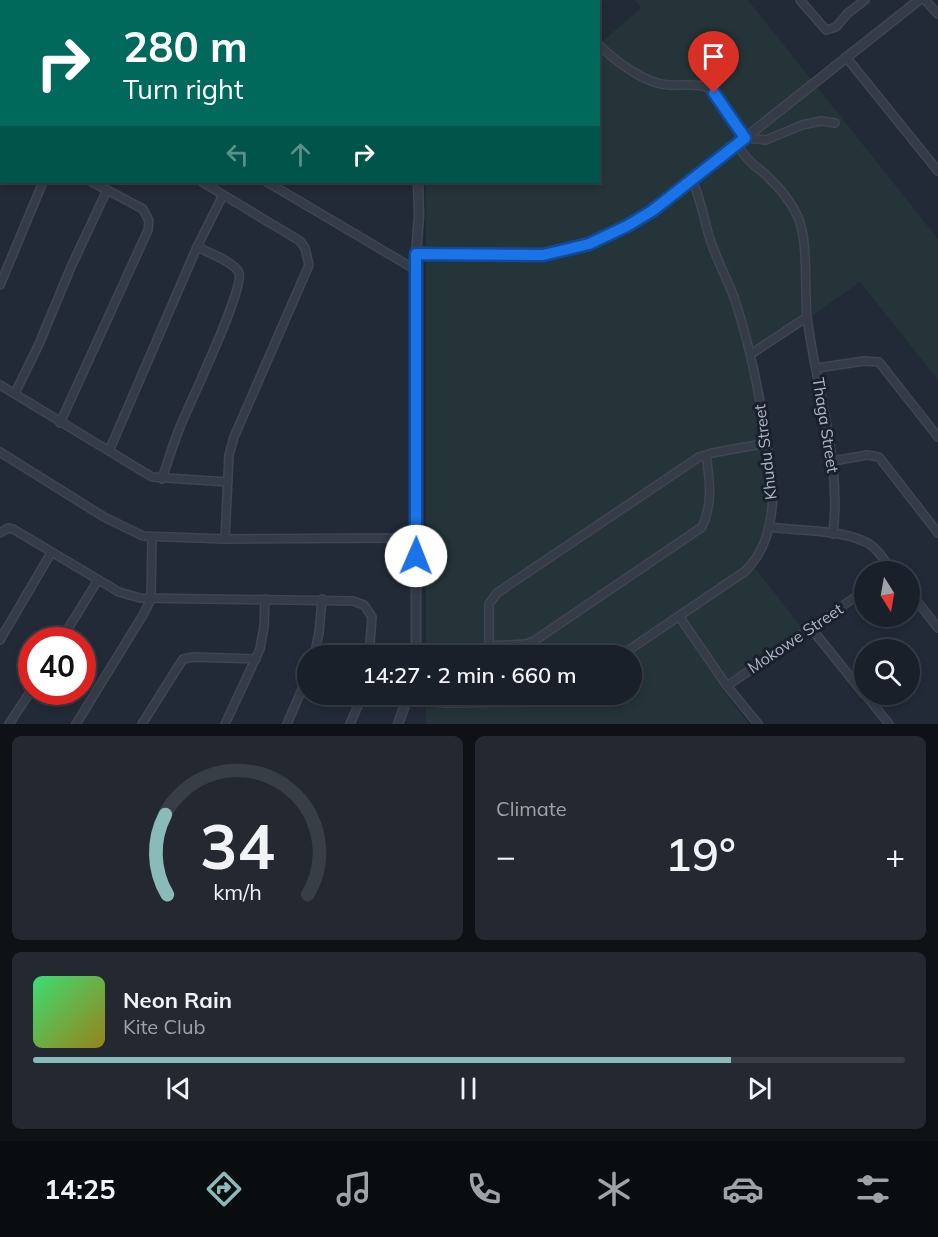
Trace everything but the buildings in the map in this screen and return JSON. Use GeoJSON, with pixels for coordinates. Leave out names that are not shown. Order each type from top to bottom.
{"type":"FeatureCollection","features":[{"type":"Feature","properties":{"kind":"street"},"geometry":{"type":"LineString","coordinates":[[800,0],[826,30],[836,27],[848,13],[865,0]]}},
{"type":"Feature","properties":{"kind":"street"},"geometry":{"type":"LineString","coordinates":[[416,254],[543,255],[577,248],[604,238],[652,211],[919,0]]}},
{"type":"Feature","properties":{"kind":"street"},"geometry":{"type":"LineString","coordinates":[[925,0],[938,14]]}},
{"type":"Feature","properties":{"kind":"street"},"geometry":{"type":"LineString","coordinates":[[600,46],[615,62],[666,86],[705,86],[714,93],[745,138],[766,140],[821,121],[835,123]]}},
{"type":"Feature","properties":{"kind":"street"},"geometry":{"type":"LineString","coordinates":[[846,57],[938,171]]}},
{"type":"Feature","properties":{"kind":"street","name":"Thaga Street"},"geometry":{"type":"LineString","coordinates":[[736,144],[752,164],[778,186],[798,218],[805,256],[807,317],[833,461],[836,494],[833,534]]}},
{"type":"Feature","properties":{"kind":"street","name":"Khudu Street"},"geometry":{"type":"LineString","coordinates":[[636,645],[754,563],[764,547],[773,495],[767,443],[751,354],[734,298],[711,242],[701,200],[693,180]]}},
{"type":"Feature","properties":{"kind":"street"},"geometry":{"type":"LineString","coordinates":[[0,285],[43,183]]}},
{"type":"Feature","properties":{"kind":"street"},"geometry":{"type":"LineString","coordinates":[[60,423],[148,230],[149,221],[143,209],[94,183]]}},
{"type":"Feature","properties":{"kind":"street"},"geometry":{"type":"LineString","coordinates":[[204,183],[300,241],[305,248],[309,265],[234,437],[229,455],[225,539]]}},
{"type":"Feature","properties":{"kind":"street"},"geometry":{"type":"LineString","coordinates":[[269,183],[416,270]]}},
{"type":"Feature","properties":{"kind":"street"},"geometry":{"type":"LineString","coordinates":[[416,645],[418,183]]}},
{"type":"Feature","properties":{"kind":"street"},"geometry":{"type":"LineString","coordinates":[[15,393],[107,190]]}},
{"type":"Feature","properties":{"kind":"street"},"geometry":{"type":"LineString","coordinates":[[109,451],[197,247],[223,195]]}},
{"type":"Feature","properties":{"kind":"street"},"geometry":{"type":"LineString","coordinates":[[162,479],[180,427],[239,285],[239,274],[236,267],[197,247]]}},
{"type":"Feature","properties":{"kind":"street"},"geometry":{"type":"LineString","coordinates":[[751,354],[807,317]]}},
{"type":"Feature","properties":{"kind":"street"},"geometry":{"type":"LineString","coordinates":[[817,368],[855,362],[879,362],[938,437]]}},
{"type":"Feature","properties":{"kind":"street"},"geometry":{"type":"LineString","coordinates":[[0,385],[144,473],[162,479],[228,482]]}},
{"type":"Feature","properties":{"kind":"street"},"geometry":{"type":"LineString","coordinates":[[489,645],[489,604],[497,593],[667,477],[706,455],[767,443]]}},
{"type":"Feature","properties":{"kind":"street"},"geometry":{"type":"LineString","coordinates":[[0,452],[104,517],[134,533],[152,538],[416,538]]}},
{"type":"Feature","properties":{"kind":"street"},"geometry":{"type":"LineString","coordinates":[[507,645],[534,641],[702,527],[707,516],[711,491],[706,455]]}},
{"type":"Feature","properties":{"kind":"street"},"geometry":{"type":"LineString","coordinates":[[833,461],[867,455],[879,458],[938,533]]}},
{"type":"Feature","properties":{"kind":"street"},"geometry":{"type":"LineString","coordinates":[[769,527],[833,534],[866,542],[884,561]]}},
{"type":"Feature","properties":{"kind":"street"},"geometry":{"type":"LineString","coordinates":[[0,532],[11,528],[119,592],[135,597],[353,601],[367,607],[370,613],[372,624],[370,645]]}},
{"type":"Feature","properties":{"kind":"street"},"geometry":{"type":"LineString","coordinates":[[76,724],[151,599],[152,538]]}},
{"type":"Feature","properties":{"kind":"street"},"geometry":{"type":"LineString","coordinates":[[0,640],[51,553]]}},
{"type":"Feature","properties":{"kind":"street"},"geometry":{"type":"LineString","coordinates":[[69,627],[98,580]]}},
{"type":"Feature","properties":{"kind":"street","name":"Mokowe Street"},"geometry":{"type":"LineString","coordinates":[[727,686],[854,598]]}},
{"type":"Feature","properties":{"kind":"street"},"geometry":{"type":"LineString","coordinates":[[225,724],[256,659],[263,637],[265,599]]}},
{"type":"Feature","properties":{"kind":"street"},"geometry":{"type":"LineString","coordinates":[[316,645],[322,599]]}},
{"type":"Feature","properties":{"kind":"street"},"geometry":{"type":"LineString","coordinates":[[920,605],[938,628]]}},
{"type":"Feature","properties":{"kind":"street"},"geometry":{"type":"LineString","coordinates":[[679,616],[727,686],[758,724]]}},
{"type":"Feature","properties":{"kind":"street"},"geometry":{"type":"LineString","coordinates":[[811,628],[854,682]]}},
{"type":"Feature","properties":{"kind":"street"},"geometry":{"type":"LineString","coordinates":[[142,724],[183,659],[194,657],[256,659]]}},
{"type":"Feature","properties":{"kind":"street"},"geometry":{"type":"LineString","coordinates":[[287,724],[297,701]]}},
{"type":"Feature","properties":{"kind":"street"},"geometry":{"type":"LineString","coordinates":[[9,724],[21,705]]}},
{"type":"Feature","properties":{"kind":"street"},"geometry":{"type":"LineString","coordinates":[[350,724],[358,705]]}},
{"type":"Feature","properties":{"kind":"street"},"geometry":{"type":"LineString","coordinates":[[398,724],[405,705]]}},
{"type":"Feature","properties":{"kind":"street"},"geometry":{"type":"LineString","coordinates":[[873,705],[889,724]]}},
{"type":"Feature","properties":{"kind":"shaded area"},"geometry":{"type":"Polygon","coordinates":[[[635,0],[748,0],[938,239],[938,380],[860,282],[749,360],[772,483],[771,526],[751,563],[802,628],[721,688],[749,724],[426,724],[426,705],[642,705],[642,645],[426,645],[426,183],[600,183],[600,43],[641,8],[635,0]]]}},
{"type":"Feature","properties":{"kind":"route"},"geometry":{"type":"LineString","coordinates":[[416,556],[416,254],[543,255],[589,244],[627,226],[652,211],[745,138],[714,93]]}}]}
